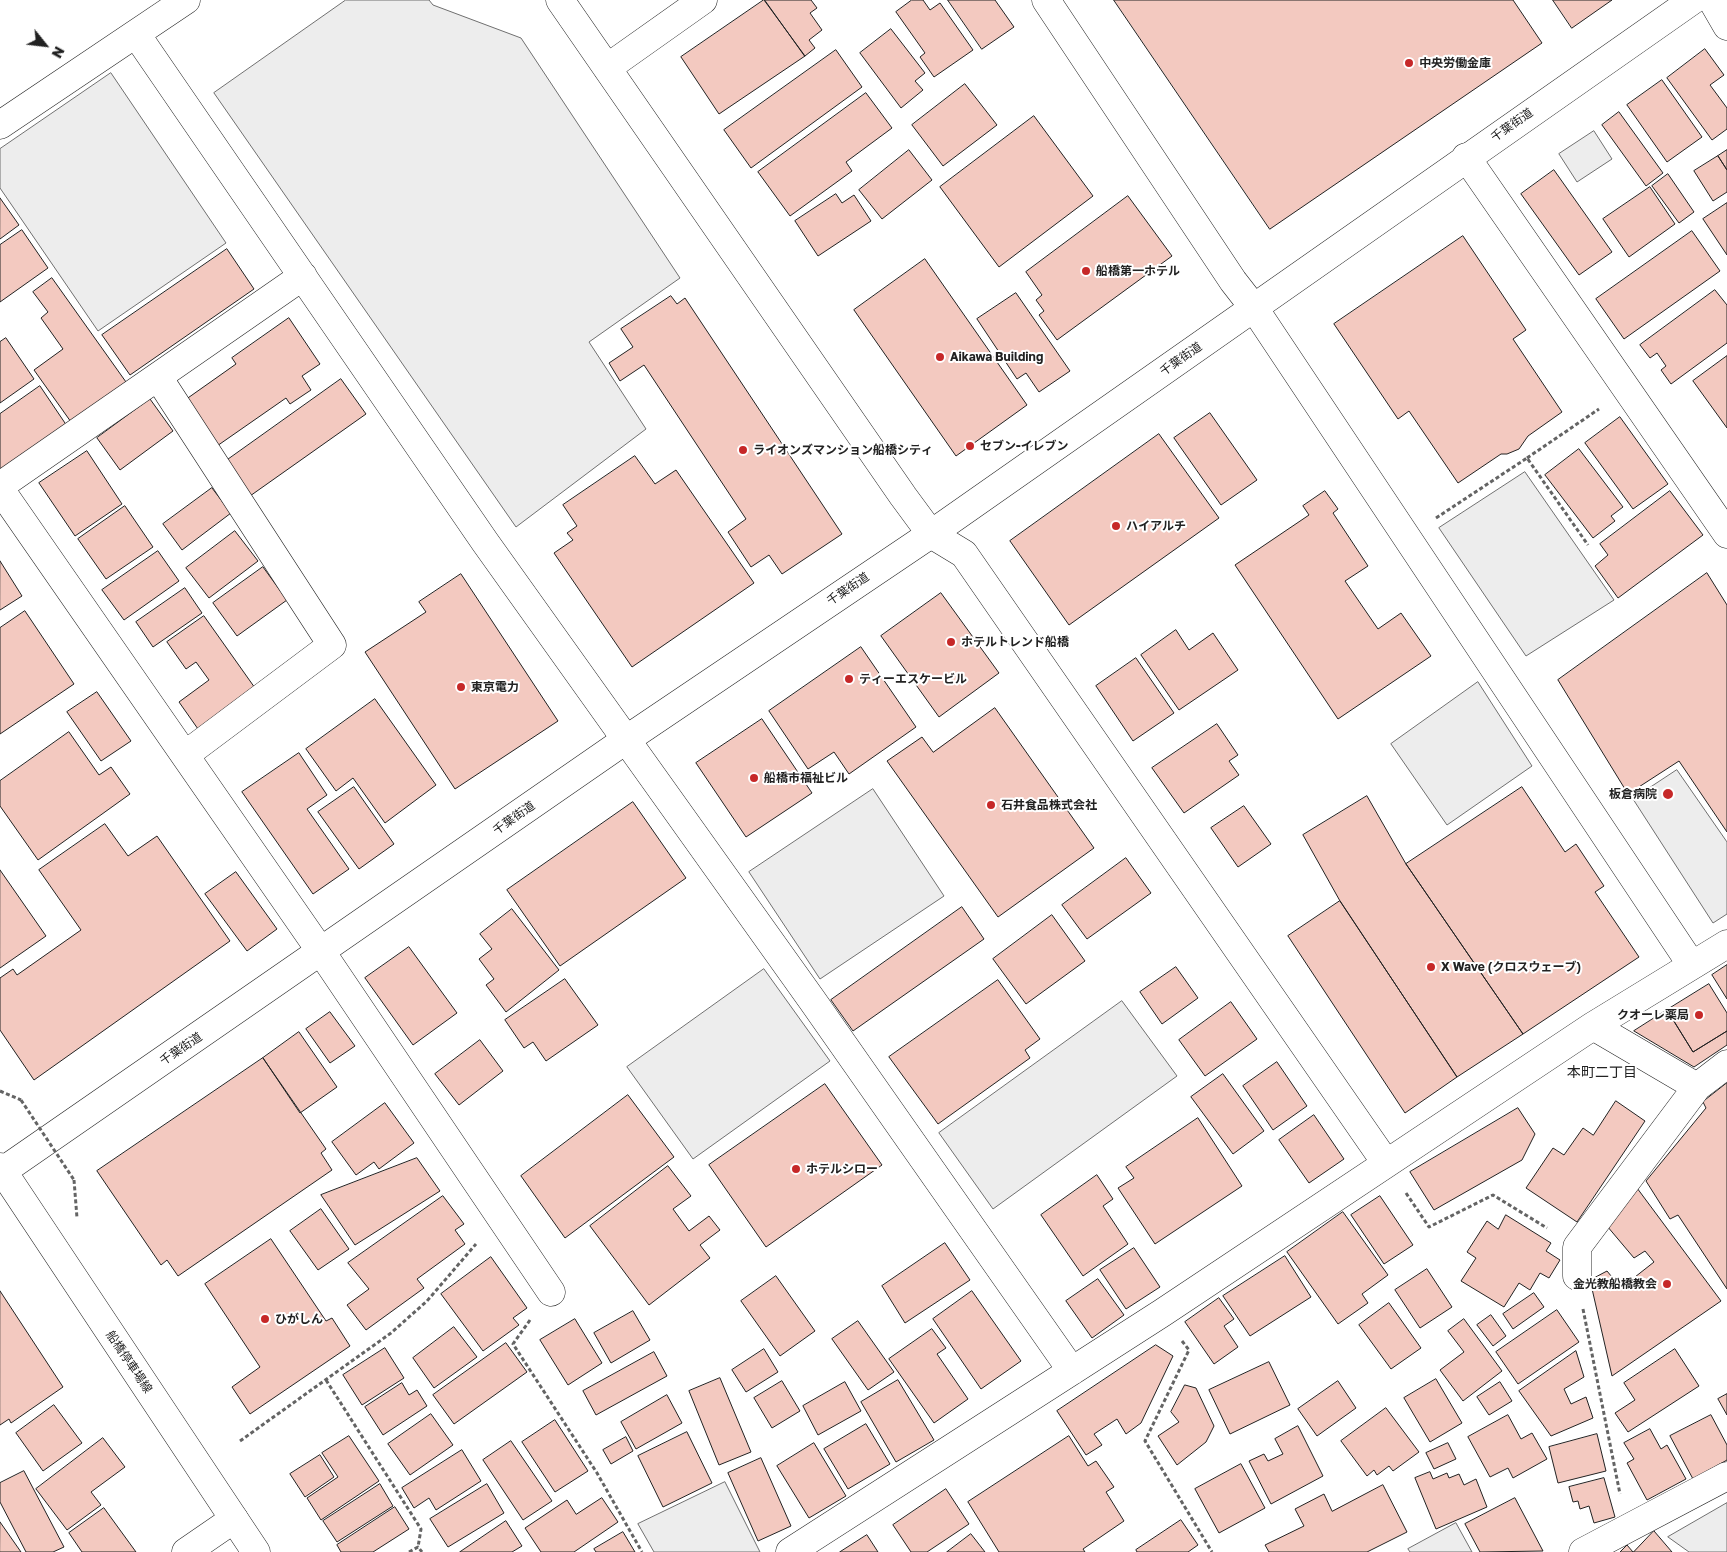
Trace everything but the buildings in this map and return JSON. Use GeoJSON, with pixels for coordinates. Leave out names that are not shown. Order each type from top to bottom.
{"type":"FeatureCollection","features":[{"type":"Feature","properties":{"kind":"main road"},"geometry":{"type":"LineString","coordinates":[[0,125],[186,0]]}},
{"type":"Feature","properties":{"kind":"main road"},"geometry":{"type":"LineString","coordinates":[[560,0],[931,534],[964,554],[1386,1163]]}},
{"type":"Feature","properties":{"kind":"main road"},"geometry":{"type":"LineString","coordinates":[[607,68],[703,0]]}},
{"type":"Feature","properties":{"kind":"main road"},"geometry":{"type":"LineString","coordinates":[[1046,0],[1233,281],[1254,308],[1407,537],[1690,964]]}},
{"type":"Feature","properties":{"kind":"main road","name":"千葉街道"},"geometry":{"type":"LineString","coordinates":[[1,1171],[322,952],[627,739],[931,534],[1466,157],[1693,0]]}},
{"type":"Feature","properties":{"kind":"main road"},"geometry":{"type":"LineString","coordinates":[[1712,0],[1727,26]]}},
{"type":"Feature","properties":{"kind":"main road"},"geometry":{"type":"LineString","coordinates":[[136,34],[485,542],[627,739],[1072,1371]]}},
{"type":"Feature","properties":{"kind":"main road"},"geometry":{"type":"LineString","coordinates":[[1466,157],[1727,534]]}},
{"type":"Feature","properties":{"kind":"main road"},"geometry":{"type":"LineString","coordinates":[[303,276],[0,488],[322,952],[550,1292]]}},
{"type":"Feature","properties":{"kind":"main road"},"geometry":{"type":"LineString","coordinates":[[158,377],[332,645],[185,755]]}},
{"type":"Feature","properties":{"kind":"main road"},"geometry":{"type":"LineString","coordinates":[[790,1552],[1162,1313],[1593,1026],[1690,964],[1727,944]]}},
{"type":"Feature","properties":{"kind":"main road"},"geometry":{"type":"LineString","coordinates":[[1593,1026],[1697,1086]]}},
{"type":"Feature","properties":{"kind":"main road"},"geometry":{"type":"LineString","coordinates":[[1577,1276],[1577,1247],[1697,1086],[1727,1064]]}},
{"type":"Feature","properties":{"kind":"main road","name":"船橋停車場線"},"geometry":{"type":"LineString","coordinates":[[1,1171],[256,1552]]}},
{"type":"Feature","properties":{"kind":"main road"},"geometry":{"type":"LineString","coordinates":[[1583,1552],[1727,1476]]}},
{"type":"Feature","properties":{"kind":"main road"},"geometry":{"type":"LineString","coordinates":[[186,1552],[234,1520]]}},
{"type":"Feature","properties":{"kind":"path"},"geometry":{"type":"LineString","coordinates":[[1407,537],[1627,389]]}},
{"type":"Feature","properties":{"kind":"path"},"geometry":{"type":"LineString","coordinates":[[1527,458],[1588,545]]}},
{"type":"Feature","properties":{"kind":"path"},"geometry":{"type":"LineString","coordinates":[[0,1091],[21,1100],[74,1180],[78,1225]]}},
{"type":"Feature","properties":{"kind":"path"},"geometry":{"type":"LineString","coordinates":[[1386,1163],[1429,1227],[1493,1195],[1577,1247]]}},
{"type":"Feature","properties":{"kind":"path"},"geometry":{"type":"LineString","coordinates":[[240,1441],[391,1333],[427,1301],[500,1216]]}},
{"type":"Feature","properties":{"kind":"path"},"geometry":{"type":"LineString","coordinates":[[1577,1276],[1627,1529]]}},
{"type":"Feature","properties":{"kind":"path"},"geometry":{"type":"LineString","coordinates":[[550,1292],[513,1344],[597,1473],[642,1552]]}},
{"type":"Feature","properties":{"kind":"path"},"geometry":{"type":"LineString","coordinates":[[1162,1313],[1189,1350],[1145,1441],[1212,1552]]}},
{"type":"Feature","properties":{"kind":"path"},"geometry":{"type":"LineString","coordinates":[[326,1380],[421,1529],[418,1546],[422,1552]]}},
{"type":"Feature","properties":{"kind":"path"},"geometry":{"type":"LineString","coordinates":[[409,1552],[418,1546]]}},
{"type":"Feature","properties":{"kind":"shaded area"},"geometry":{"type":"Polygon","coordinates":[[[346,0],[429,0],[433,5],[521,38],[680,278],[589,342],[646,429],[516,527],[214,93],[346,0]]]}},
{"type":"Feature","properties":{"kind":"shaded area"},"geometry":{"type":"Polygon","coordinates":[[[111,73],[226,243],[98,331],[0,188],[0,149],[111,73]]]}},
{"type":"Feature","properties":{"kind":"shaded area"},"geometry":{"type":"Polygon","coordinates":[[[1594,131],[1612,159],[1577,182],[1559,154],[1594,131]]]}},
{"type":"Feature","properties":{"kind":"shaded area"},"geometry":{"type":"Polygon","coordinates":[[[1525,472],[1614,600],[1526,656],[1439,528],[1525,472]]]}},
{"type":"Feature","properties":{"kind":"shaded area"},"geometry":{"type":"Polygon","coordinates":[[[1478,682],[1532,766],[1447,825],[1391,744],[1478,682]]]}},
{"type":"Feature","properties":{"kind":"shaded area"},"geometry":{"type":"Polygon","coordinates":[[[1677,770],[1727,842],[1727,914],[1713,923],[1633,799],[1677,770]]]}},
{"type":"Feature","properties":{"kind":"shaded area"},"geometry":{"type":"Polygon","coordinates":[[[873,789],[944,896],[820,979],[749,872],[873,789]]]}},
{"type":"Feature","properties":{"kind":"shaded area"},"geometry":{"type":"Polygon","coordinates":[[[764,969],[830,1061],[693,1159],[627,1067],[764,969]]]}},
{"type":"Feature","properties":{"kind":"shaded area"},"geometry":{"type":"Polygon","coordinates":[[[1122,1001],[1177,1076],[993,1209],[939,1133],[1122,1001]]]}},
{"type":"Feature","properties":{"kind":"shaded area"},"geometry":{"type":"Polygon","coordinates":[[[725,1482],[760,1552],[654,1552],[638,1524],[725,1482]]]}},
{"type":"Feature","properties":{"kind":"shaded area"},"geometry":{"type":"Polygon","coordinates":[[[1727,1503],[1727,1552],[1689,1552],[1668,1537],[1727,1503]]]}},
{"type":"Feature","properties":{"kind":"shaded area"},"geometry":{"type":"Polygon","coordinates":[[[1456,1523],[1472,1552],[1410,1552],[1408,1549],[1456,1523]]]}},
{"type":"Feature","properties":{"kind":"place","name":"中央労働金庫"},"geometry":{"type":"Point","coordinates":[1409,63]}},
{"type":"Feature","properties":{"kind":"place","name":"船橋第一ホテル"},"geometry":{"type":"Point","coordinates":[1086,271]}},
{"type":"Feature","properties":{"kind":"place","name":"Aikawa Building"},"geometry":{"type":"Point","coordinates":[940,357]}},
{"type":"Feature","properties":{"kind":"place","name":"セブン-イレブン"},"geometry":{"type":"Point","coordinates":[970,446]}},
{"type":"Feature","properties":{"kind":"place","name":"ライオンズマンション船橋シティ"},"geometry":{"type":"Point","coordinates":[743,450]}},
{"type":"Feature","properties":{"kind":"place","name":"ハイアルチ"},"geometry":{"type":"Point","coordinates":[1116,526]}},
{"type":"Feature","properties":{"kind":"place","name":"ホテルトレンド船橋"},"geometry":{"type":"Point","coordinates":[951,642]}},
{"type":"Feature","properties":{"kind":"place","name":"ティーエスケービル"},"geometry":{"type":"Point","coordinates":[849,679]}},
{"type":"Feature","properties":{"kind":"place","name":"東京電力"},"geometry":{"type":"Point","coordinates":[461,687]}},
{"type":"Feature","properties":{"kind":"place","name":"船橋市福祉ビル"},"geometry":{"type":"Point","coordinates":[754,778]}},
{"type":"Feature","properties":{"kind":"place","name":"板倉病院"},"geometry":{"type":"Point","coordinates":[1668,794]}},
{"type":"Feature","properties":{"kind":"place","name":"石井食品株式会社"},"geometry":{"type":"Point","coordinates":[991,805]}},
{"type":"Feature","properties":{"kind":"place","name":"X Wave (クロスウェーブ)"},"geometry":{"type":"Point","coordinates":[1431,967]}},
{"type":"Feature","properties":{"kind":"place","name":"クオーレ薬局"},"geometry":{"type":"Point","coordinates":[1699,1015]}},
{"type":"Feature","properties":{"kind":"place","name":"ホテルシロー"},"geometry":{"type":"Point","coordinates":[796,1169]}},
{"type":"Feature","properties":{"kind":"place","name":"金光教船橋教会"},"geometry":{"type":"Point","coordinates":[1667,1284]}},
{"type":"Feature","properties":{"kind":"place","name":"ひがしん"},"geometry":{"type":"Point","coordinates":[265,1319]}},
{"type":"Feature","properties":{"kind":"district","name":"本町二丁目"},"geometry":{"type":"Point","coordinates":[1602,1073]}}]}
